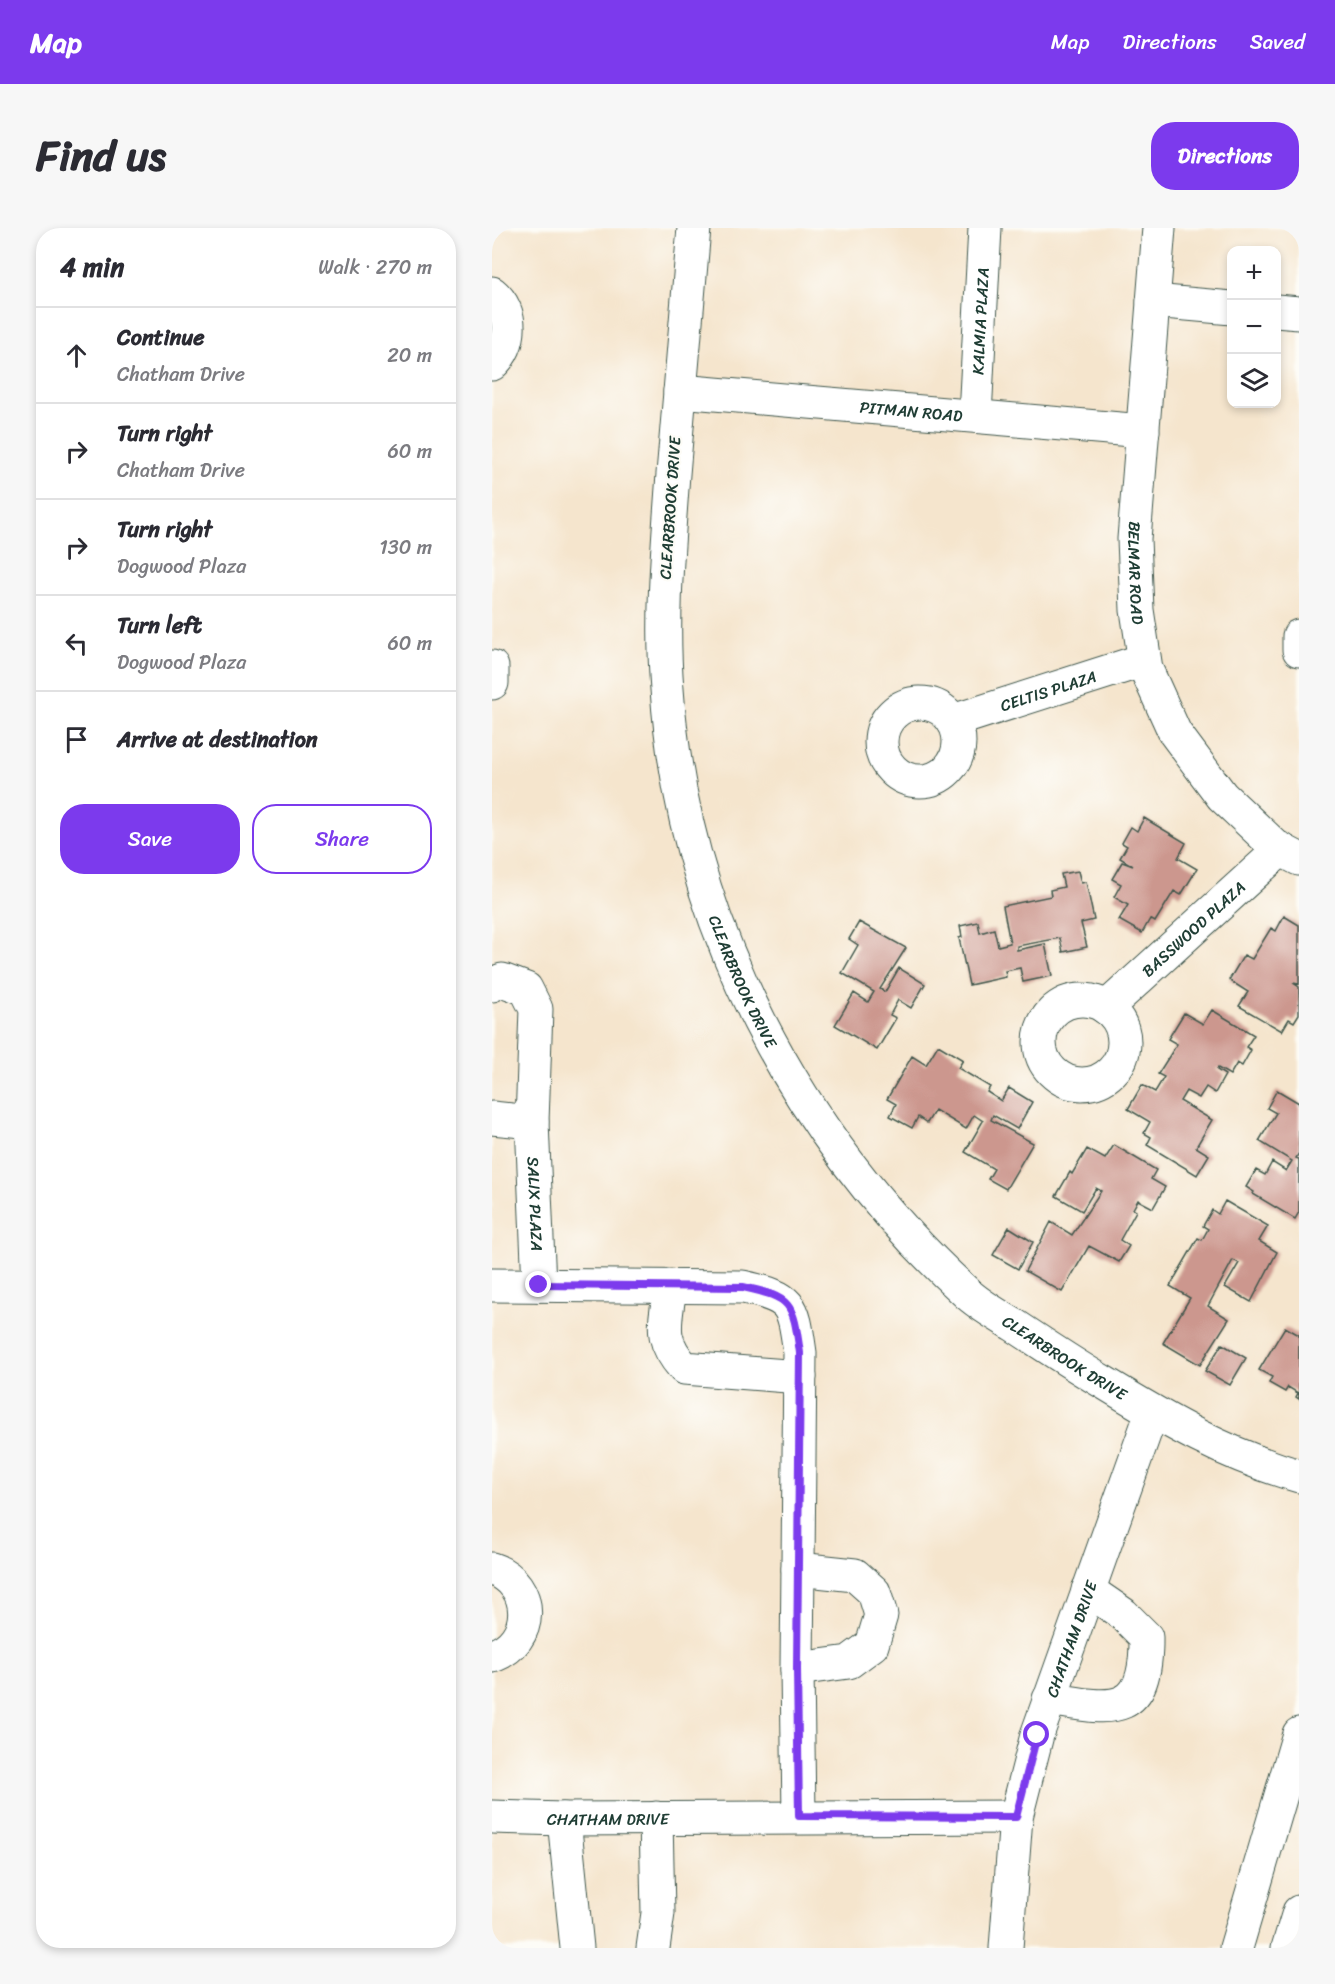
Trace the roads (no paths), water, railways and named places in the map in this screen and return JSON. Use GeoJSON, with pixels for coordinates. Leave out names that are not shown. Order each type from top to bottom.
{"type":"FeatureCollection","features":[{"type":"Feature","properties":{"kind":"street","name":"CLEARBROOK DRIVE"},"geometry":{"type":"LineString","coordinates":[[694,228],[664,594],[667,691],[678,783],[704,886],[748,1003],[788,1074],[832,1144],[903,1229],[972,1298],[1073,1364],[1184,1431],[1252,1462],[1299,1476]]}},
{"type":"Feature","properties":{"kind":"street","name":"KALMIA PLAZA"},"geometry":{"type":"LineString","coordinates":[[975,414],[985,228]]}},
{"type":"Feature","properties":{"kind":"street","name":"BELMAR ROAD"},"geometry":{"type":"LineString","coordinates":[[1159,228],[1134,538],[1137,610],[1144,660],[1175,733],[1222,796],[1290,854]]}},
{"type":"Feature","properties":{"kind":"street"},"geometry":{"type":"LineString","coordinates":[[492,294],[499,299],[506,313],[509,332],[504,348],[492,364]]}},
{"type":"Feature","properties":{"kind":"street"},"geometry":{"type":"LineString","coordinates":[[1153,301],[1227,308]]}},
{"type":"Feature","properties":{"kind":"street"},"geometry":{"type":"LineString","coordinates":[[1281,311],[1299,313]]}},
{"type":"Feature","properties":{"kind":"street","name":"PITMAN ROAD"},"geometry":{"type":"LineString","coordinates":[[680,392],[975,414],[1143,431]]}},
{"type":"Feature","properties":{"kind":"street"},"geometry":{"type":"LineString","coordinates":[[1299,636],[1299,650]]}},
{"type":"Feature","properties":{"kind":"street","name":"CELTIS PLAZA"},"geometry":{"type":"LineString","coordinates":[[953,721],[1144,660]]}},
{"type":"Feature","properties":{"kind":"street"},"geometry":{"type":"LineString","coordinates":[[492,667],[492,683]]}},
{"type":"Feature","properties":{"kind":"street","name":"BASSWOOD PLAZA"},"geometry":{"type":"LineString","coordinates":[[1106,1008],[1290,854]]}},
{"type":"Feature","properties":{"kind":"street","name":"SALIX PLAZA"},"geometry":{"type":"LineString","coordinates":[[492,985],[502,980],[526,989],[536,1009],[532,1122],[539,1285]]}},
{"type":"Feature","properties":{"kind":"street"},"geometry":{"type":"LineString","coordinates":[[492,1118],[532,1122]]}},
{"type":"Feature","properties":{"kind":"street"},"geometry":{"type":"LineString","coordinates":[[492,1285],[743,1287],[773,1293],[789,1304],[796,1323],[800,1353],[797,1669],[799,1816]]}},
{"type":"Feature","properties":{"kind":"street"},"geometry":{"type":"LineString","coordinates":[[670,1286],[665,1334],[669,1351],[684,1368],[800,1377]]}},
{"type":"Feature","properties":{"kind":"street","name":"CHATHAM DRIVE"},"geometry":{"type":"LineString","coordinates":[[492,1817],[564,1819],[799,1816],[1016,1817],[1049,1699],[1152,1412]]}},
{"type":"Feature","properties":{"kind":"street"},"geometry":{"type":"LineString","coordinates":[[492,1569],[503,1573],[517,1585],[525,1603],[525,1622],[518,1639],[504,1652],[492,1656]]}},
{"type":"Feature","properties":{"kind":"street"},"geometry":{"type":"LineString","coordinates":[[797,1669],[849,1662],[872,1645],[881,1615],[874,1592],[855,1575],[798,1569]]}},
{"type":"Feature","properties":{"kind":"street"},"geometry":{"type":"LineString","coordinates":[[1049,1699],[1102,1708],[1124,1701],[1138,1690],[1146,1664],[1146,1637],[1123,1614],[1088,1590]]}},
{"type":"Feature","properties":{"kind":"street"},"geometry":{"type":"LineString","coordinates":[[1236,1948],[1299,1734]]}},
{"type":"Feature","properties":{"kind":"street"},"geometry":{"type":"LineString","coordinates":[[1006,1948],[1016,1817]]}},
{"type":"Feature","properties":{"kind":"street"},"geometry":{"type":"LineString","coordinates":[[653,1948],[658,1912],[656,1818]]}},
{"type":"Feature","properties":{"kind":"street"},"geometry":{"type":"LineString","coordinates":[[564,1819],[578,1948]]}},
{"type":"Feature","properties":{"kind":"street"},"geometry":{"type":"LineString","coordinates":[[1288,1948],[1299,1912]]}}]}
